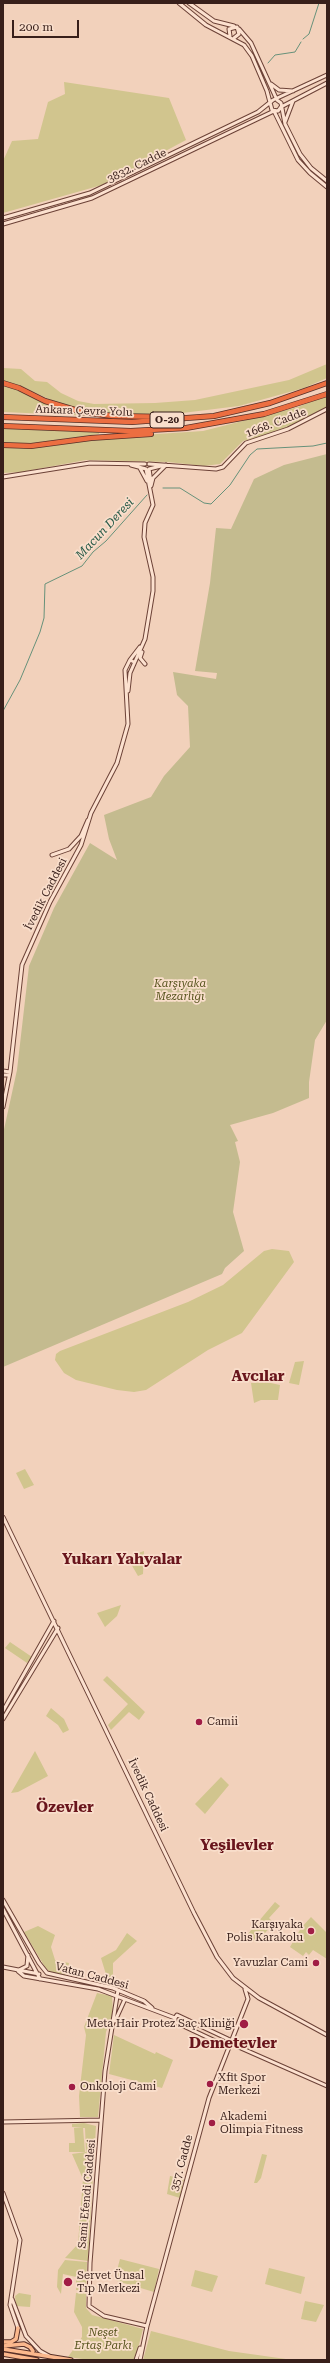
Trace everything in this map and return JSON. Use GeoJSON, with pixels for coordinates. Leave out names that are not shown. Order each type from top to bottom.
{"type":"FeatureCollection","features":[{"type":"Feature","properties":{"kind":"highway"},"geometry":{"type":"LineString","coordinates":[[3,383],[59,406],[98,415],[138,417],[214,416]]}},
{"type":"Feature","properties":{"kind":"highway","name":"Ankara Çevre Yolu"},"geometry":{"type":"LineString","coordinates":[[3,417],[132,422],[214,416],[270,403],[327,383]]}},
{"type":"Feature","properties":{"kind":"highway","name":"Ankara Çevre Yolu"},"geometry":{"type":"LineString","coordinates":[[3,426],[142,431],[200,427],[249,418],[283,409],[327,394]]}},
{"type":"Feature","properties":{"kind":"highway"},"geometry":{"type":"LineString","coordinates":[[3,445],[31,446],[91,438],[170,432],[210,427],[249,418]]}},
{"type":"Feature","properties":{"kind":"main road"},"geometry":{"type":"LineString","coordinates":[[179,3],[200,21],[244,44],[252,56],[271,109],[274,111],[298,160],[310,173],[327,187]]}},
{"type":"Feature","properties":{"kind":"main road"},"geometry":{"type":"LineString","coordinates":[[189,3],[214,21],[234,26],[239,29],[251,42],[277,100],[280,101],[285,124],[305,162],[327,181]]}},
{"type":"Feature","properties":{"kind":"main road"},"geometry":{"type":"LineString","coordinates":[[232,37],[229,31],[234,26]]}},
{"type":"Feature","properties":{"kind":"main road"},"geometry":{"type":"LineString","coordinates":[[232,37],[238,36],[239,29]]}},
{"type":"Feature","properties":{"kind":"main road","name":"3832. Cadde"},"geometry":{"type":"LineString","coordinates":[[3,218],[90,194],[258,112],[270,103],[327,74]]}},
{"type":"Feature","properties":{"kind":"main road"},"geometry":{"type":"LineString","coordinates":[[269,82],[279,90],[294,91]]}},
{"type":"Feature","properties":{"kind":"main road","name":"3832. Cadde"},"geometry":{"type":"LineString","coordinates":[[3,224],[92,198],[274,111],[279,110],[281,107],[327,83]]}},
{"type":"Feature","properties":{"kind":"main road"},"geometry":{"type":"LineString","coordinates":[[285,124],[287,112],[294,100]]}},
{"type":"Feature","properties":{"kind":"main road","name":"1668. Cadde"},"geometry":{"type":"LineString","coordinates":[[4,477],[71,465],[147,464],[216,468],[223,467],[246,443],[288,429],[327,410]]}},
{"type":"Feature","properties":{"kind":"main road","name":"1668. Cadde"},"geometry":{"type":"LineString","coordinates":[[128,464],[148,469],[166,465]]}},
{"type":"Feature","properties":{"kind":"main road"},"geometry":{"type":"LineString","coordinates":[[147,464],[148,469]]}},
{"type":"Feature","properties":{"kind":"main road"},"geometry":{"type":"LineString","coordinates":[[151,488],[153,478],[166,465]]}},
{"type":"Feature","properties":{"kind":"main road"},"geometry":{"type":"LineString","coordinates":[[140,468],[151,488]]}},
{"type":"Feature","properties":{"kind":"main road","name":"İvedik Caddesi"},"geometry":{"type":"LineString","coordinates":[[127,696],[130,673],[144,643],[146,635],[154,581],[144,531],[153,504],[148,469]]}},
{"type":"Feature","properties":{"kind":"main road","name":"İvedik Caddesi"},"geometry":{"type":"LineString","coordinates":[[3,1107],[10,1073],[22,965],[50,902],[81,846],[89,819],[117,763],[125,742],[129,716],[125,672],[130,660],[146,635]]}},
{"type":"Feature","properties":{"kind":"main road"},"geometry":{"type":"LineString","coordinates":[[144,643],[140,658],[145,664]]}},
{"type":"Feature","properties":{"kind":"main road"},"geometry":{"type":"LineString","coordinates":[[130,660],[134,662]]}},
{"type":"Feature","properties":{"kind":"main road"},"geometry":{"type":"LineString","coordinates":[[125,672],[130,673]]}},
{"type":"Feature","properties":{"kind":"main road"},"geometry":{"type":"LineString","coordinates":[[52,855],[69,849],[81,836],[89,819]]}},
{"type":"Feature","properties":{"kind":"main road"},"geometry":{"type":"LineString","coordinates":[[3,1071],[10,1073]]}},
{"type":"Feature","properties":{"kind":"main road"},"geometry":{"type":"LineString","coordinates":[[3,1075],[10,1073]]}},
{"type":"Feature","properties":{"kind":"main road","name":"İvedik Caddesi"},"geometry":{"type":"LineString","coordinates":[[3,1516],[201,1928],[224,1969],[244,1988],[259,1998],[327,2036]]}},
{"type":"Feature","properties":{"kind":"main road"},"geometry":{"type":"LineString","coordinates":[[3,1711],[54,1621]]}},
{"type":"Feature","properties":{"kind":"main road"},"geometry":{"type":"LineString","coordinates":[[3,1719],[52,1635],[58,1628]]}},
{"type":"Feature","properties":{"kind":"main road"},"geometry":{"type":"LineString","coordinates":[[52,1635],[61,1636]]}},
{"type":"Feature","properties":{"kind":"main road","name":"Vatan Caddesi"},"geometry":{"type":"LineString","coordinates":[[3,1900],[46,1972],[48,1977],[45,1980]]}},
{"type":"Feature","properties":{"kind":"main road","name":"Vatan Caddesi"},"geometry":{"type":"LineString","coordinates":[[3,1909],[39,1974],[40,1979],[94,1988],[152,2008],[175,2018],[177,2015],[228,2039],[229,2045],[327,2086]]}},
{"type":"Feature","properties":{"kind":"main road"},"geometry":{"type":"LineString","coordinates":[[18,1971],[27,1966],[28,1954]]}},
{"type":"Feature","properties":{"kind":"main road"},"geometry":{"type":"LineString","coordinates":[[3,1967],[39,1974]]}},
{"type":"Feature","properties":{"kind":"main road"},"geometry":{"type":"LineString","coordinates":[[18,1971],[24,1976],[40,1979]]}},
{"type":"Feature","properties":{"kind":"main road","name":"Vatan Caddesi"},"geometry":{"type":"LineString","coordinates":[[39,1974],[46,1972],[118,1990],[146,2002],[152,2008]]}},
{"type":"Feature","properties":{"kind":"main road"},"geometry":{"type":"LineString","coordinates":[[244,1988],[248,1999],[259,1998]]}},
{"type":"Feature","properties":{"kind":"main road","name":"Sami Efendi Caddesi"},"geometry":{"type":"LineString","coordinates":[[118,1990],[114,2022],[107,2056],[101,2120],[100,2157],[90,2263],[89,2306],[104,2316],[146,2326]]}},
{"type":"Feature","properties":{"kind":"main road","name":"Sami Efendi Caddesi"},"geometry":{"type":"LineString","coordinates":[[114,2022],[127,1994]]}},
{"type":"Feature","properties":{"kind":"main road","name":"357. Cadde"},"geometry":{"type":"LineString","coordinates":[[144,2335],[209,2098],[248,1999]]}},
{"type":"Feature","properties":{"kind":"main road"},"geometry":{"type":"LineString","coordinates":[[175,2018],[175,2022],[229,2045]]}},
{"type":"Feature","properties":{"kind":"main road"},"geometry":{"type":"LineString","coordinates":[[3,2122],[101,2120]]}},
{"type":"Feature","properties":{"kind":"main road"},"geometry":{"type":"LineString","coordinates":[[3,2192],[20,2240],[12,2297],[12,2306],[18,2328],[16,2339],[11,2342],[3,2342]]}},
{"type":"Feature","properties":{"kind":"main road"},"geometry":{"type":"LineString","coordinates":[[12,2306],[26,2336],[40,2350],[51,2357]]}},
{"type":"Feature","properties":{"kind":"main road"},"geometry":{"type":"LineString","coordinates":[[136,2360],[144,2335]]}},
{"type":"Feature","properties":{"kind":"main road"},"geometry":{"type":"LineString","coordinates":[[140,2360],[144,2335]]}},
{"type":"Feature","properties":{"kind":"main road"},"geometry":{"type":"LineString","coordinates":[[3,2346],[24,2344],[30,2346],[33,2351]]}},
{"type":"Feature","properties":{"kind":"main road"},"geometry":{"type":"LineString","coordinates":[[3,2349],[71,2360]]}},
{"type":"Feature","properties":{"kind":"main road"},"geometry":{"type":"LineString","coordinates":[[3,2354],[37,2360]]}},
{"type":"Feature","properties":{"kind":"green space"},"geometry":{"type":"Polygon","coordinates":[[[64,82],[169,98],[186,140],[102,185],[3,213],[3,161],[12,141],[38,139],[48,102],[65,94],[64,82]]]}},
{"type":"Feature","properties":{"kind":"green space"},"geometry":{"type":"Polygon","coordinates":[[[327,364],[327,378],[304,388],[239,406],[158,416],[122,415],[86,411],[53,401],[21,386],[3,381],[3,368],[21,369],[35,381],[47,382],[61,393],[78,401],[94,404],[155,403],[195,400],[289,380],[327,364]]]}},
{"type":"Feature","properties":{"kind":"green space"},"geometry":{"type":"Polygon","coordinates":[[[3,385],[22,391],[94,416],[3,412],[3,385]]]}},
{"type":"Feature","properties":{"kind":"green space"},"geometry":{"type":"Polygon","coordinates":[[[327,395],[327,407],[306,420],[275,433],[243,441],[220,464],[204,466],[168,462],[86,460],[21,472],[3,473],[3,447],[44,447],[112,437],[203,431],[298,407],[327,395]]]}},
{"type":"Feature","properties":{"kind":"green space"},"geometry":{"type":"Polygon","coordinates":[[[3,428],[99,432],[99,434],[34,443],[3,443],[3,428]]]}},
{"type":"Feature","properties":{"kind":"green space","name":"Karşıyaka Mezarlığı"},"geometry":{"type":"Polygon","coordinates":[[[327,454],[327,1020],[315,1040],[309,1082],[309,1098],[273,1113],[230,1125],[238,1141],[235,1142],[240,1162],[233,1212],[244,1251],[225,1268],[222,1274],[3,1367],[3,1134],[17,1070],[29,966],[54,908],[90,843],[117,860],[109,839],[104,815],[151,797],[164,776],[190,747],[188,706],[177,695],[173,672],[216,679],[217,673],[195,671],[210,583],[216,528],[231,529],[254,479],[284,465],[327,454]]]}},
{"type":"Feature","properties":{"kind":"green space"},"geometry":{"type":"Polygon","coordinates":[[[272,1249],[289,1251],[294,1262],[242,1333],[208,1350],[146,1390],[134,1392],[117,1390],[76,1380],[64,1373],[55,1360],[56,1354],[60,1351],[188,1302],[223,1285],[264,1251],[272,1249]]]}},
{"type":"Feature","properties":{"kind":"green space"},"geometry":{"type":"Polygon","coordinates":[[[304,1361],[299,1385],[289,1383],[295,1362],[304,1361]]]}},
{"type":"Feature","properties":{"kind":"green space"},"geometry":{"type":"Polygon","coordinates":[[[266,1382],[280,1385],[278,1400],[261,1400],[254,1403],[251,1383],[266,1382]]]}},
{"type":"Feature","properties":{"kind":"green space"},"geometry":{"type":"Polygon","coordinates":[[[25,1469],[34,1485],[24,1489],[16,1473],[25,1469]]]}},
{"type":"Feature","properties":{"kind":"green space"},"geometry":{"type":"Polygon","coordinates":[[[144,1551],[143,1574],[138,1576],[127,1557],[144,1551]]]}},
{"type":"Feature","properties":{"kind":"green space"},"geometry":{"type":"Polygon","coordinates":[[[121,1605],[117,1616],[105,1627],[97,1613],[121,1605]]]}},
{"type":"Feature","properties":{"kind":"green space"},"geometry":{"type":"Polygon","coordinates":[[[10,1642],[32,1657],[27,1663],[5,1648],[10,1642]]]}},
{"type":"Feature","properties":{"kind":"green space"},"geometry":{"type":"Polygon","coordinates":[[[107,1676],[145,1712],[139,1720],[129,1712],[111,1730],[108,1725],[128,1704],[103,1680],[107,1676]]]}},
{"type":"Feature","properties":{"kind":"green space"},"geometry":{"type":"Polygon","coordinates":[[[51,1708],[64,1719],[69,1730],[63,1733],[58,1725],[46,1716],[51,1708]]]}},
{"type":"Feature","properties":{"kind":"green space"},"geometry":{"type":"Polygon","coordinates":[[[35,1751],[48,1776],[18,1792],[11,1793],[35,1751]]]}},
{"type":"Feature","properties":{"kind":"green space"},"geometry":{"type":"Polygon","coordinates":[[[221,1777],[229,1785],[205,1814],[195,1804],[221,1777]]]}},
{"type":"Feature","properties":{"kind":"green space"},"geometry":{"type":"Polygon","coordinates":[[[275,1902],[280,1906],[269,1918],[274,1923],[256,1943],[247,1935],[275,1902]]]}},
{"type":"Feature","properties":{"kind":"green space"},"geometry":{"type":"Polygon","coordinates":[[[311,1917],[327,1933],[327,1959],[313,1950],[309,1955],[306,1952],[303,1956],[290,1947],[301,1928],[311,1917]]]}},
{"type":"Feature","properties":{"kind":"green space"},"geometry":{"type":"Polygon","coordinates":[[[38,1926],[55,1935],[51,1947],[55,1960],[69,1963],[66,1976],[50,1972],[45,1967],[24,1932],[38,1926]]]}},
{"type":"Feature","properties":{"kind":"green space"},"geometry":{"type":"Polygon","coordinates":[[[127,1933],[137,1941],[113,1963],[113,1974],[108,1981],[101,1958],[116,1950],[127,1933]]]}},
{"type":"Feature","properties":{"kind":"green space"},"geometry":{"type":"Polygon","coordinates":[[[97,1993],[112,1996],[113,2013],[106,2032],[98,2117],[80,2117],[79,2096],[86,2035],[84,2027],[97,1993]]]}},
{"type":"Feature","properties":{"kind":"green space"},"geometry":{"type":"Polygon","coordinates":[[[114,2035],[155,2054],[156,2052],[173,2060],[162,2088],[109,2074],[114,2035]]]}},
{"type":"Feature","properties":{"kind":"green space"},"geometry":{"type":"Polygon","coordinates":[[[84,2123],[96,2126],[88,2261],[65,2258],[78,2244],[83,2179],[72,2154],[86,2152],[85,2128],[72,2127],[72,2124],[84,2123]]]}},
{"type":"Feature","properties":{"kind":"green space"},"geometry":{"type":"Polygon","coordinates":[[[74,2128],[83,2128],[85,2152],[69,2152],[69,2143],[75,2143],[74,2128]]]}},
{"type":"Feature","properties":{"kind":"green space"},"geometry":{"type":"Polygon","coordinates":[[[262,2154],[267,2155],[261,2178],[257,2183],[254,2183],[262,2154]]]}},
{"type":"Feature","properties":{"kind":"green space"},"geometry":{"type":"Polygon","coordinates":[[[170,2176],[184,2179],[180,2198],[167,2194],[170,2176]]]}},
{"type":"Feature","properties":{"kind":"green space"},"geometry":{"type":"Polygon","coordinates":[[[120,2259],[159,2269],[154,2292],[117,2281],[115,2278],[120,2259]]]}},
{"type":"Feature","properties":{"kind":"green space"},"geometry":{"type":"Polygon","coordinates":[[[65,2260],[87,2262],[86,2291],[76,2290],[76,2277],[63,2274],[61,2294],[57,2287],[58,2270],[65,2260]]]}},
{"type":"Feature","properties":{"kind":"green space"},"geometry":{"type":"Polygon","coordinates":[[[269,2268],[305,2277],[301,2294],[265,2284],[269,2268]]]}},
{"type":"Feature","properties":{"kind":"green space"},"geometry":{"type":"Polygon","coordinates":[[[195,2270],[218,2276],[212,2292],[191,2286],[195,2270]]]}},
{"type":"Feature","properties":{"kind":"green space","name":"Neşet Ertaş Parkı"},"geometry":{"type":"Polygon","coordinates":[[[86,2292],[86,2308],[92,2315],[143,2329],[135,2360],[90,2360],[68,2357],[82,2337],[82,2327],[74,2312],[76,2293],[86,2292]]]}},
{"type":"Feature","properties":{"kind":"green space"},"geometry":{"type":"Polygon","coordinates":[[[19,2293],[31,2295],[30,2307],[16,2306],[15,2296],[19,2293]]]}},
{"type":"Feature","properties":{"kind":"green space"},"geometry":{"type":"Polygon","coordinates":[[[305,2301],[324,2305],[316,2322],[301,2319],[305,2301]]]}},
{"type":"Feature","properties":{"kind":"green space"},"geometry":{"type":"Polygon","coordinates":[[[151,2331],[229,2351],[293,2360],[143,2360],[151,2331]]]}},
{"type":"Feature","properties":{"kind":"waterway"},"geometry":{"type":"LineString","coordinates":[[303,39],[309,34],[319,3]]}},
{"type":"Feature","properties":{"kind":"waterway"},"geometry":{"type":"LineString","coordinates":[[268,63],[275,55],[295,52],[301,42]]}},
{"type":"Feature","properties":{"kind":"waterway","name":"Macun Deresi"},"geometry":{"type":"LineString","coordinates":[[163,488],[180,488],[204,503],[211,504],[230,485],[250,455],[257,449],[313,446],[327,443]]}},
{"type":"Feature","properties":{"kind":"waterway","name":"Macun Deresi"},"geometry":{"type":"LineString","coordinates":[[3,711],[20,680],[40,632],[44,618],[45,584],[82,566],[93,552],[106,541],[147,495]]}},
{"type":"Feature","properties":{"kind":"place","name":"Camii"},"geometry":{"type":"Point","coordinates":[199,1722]}},
{"type":"Feature","properties":{"kind":"place","name":"Karşıyaka Polis Karakolu"},"geometry":{"type":"Point","coordinates":[311,1931]}},
{"type":"Feature","properties":{"kind":"place","name":"Yavuzlar Cami"},"geometry":{"type":"Point","coordinates":[316,1963]}},
{"type":"Feature","properties":{"kind":"place","name":"Meta Hair Protez Saç Kliniği"},"geometry":{"type":"Point","coordinates":[244,2024]}},
{"type":"Feature","properties":{"kind":"place","name":"Xfit Spor Merkezi"},"geometry":{"type":"Point","coordinates":[210,2084]}},
{"type":"Feature","properties":{"kind":"place","name":"Onkoloji Cami"},"geometry":{"type":"Point","coordinates":[72,2087]}},
{"type":"Feature","properties":{"kind":"place","name":"Akademi Olimpia Fitness"},"geometry":{"type":"Point","coordinates":[212,2123]}},
{"type":"Feature","properties":{"kind":"place","name":"Servet Ünsal Tıp Merkezi"},"geometry":{"type":"Point","coordinates":[68,2282]}},
{"type":"Feature","properties":{"kind":"district","name":"Avcılar"},"geometry":{"type":"Point","coordinates":[258,1377]}},
{"type":"Feature","properties":{"kind":"district","name":"Yukarı Yahyalar"},"geometry":{"type":"Point","coordinates":[122,1560]}},
{"type":"Feature","properties":{"kind":"district","name":"Özevler"},"geometry":{"type":"Point","coordinates":[65,1808]}},
{"type":"Feature","properties":{"kind":"district","name":"Yeşilevler"},"geometry":{"type":"Point","coordinates":[237,1846]}},
{"type":"Feature","properties":{"kind":"district","name":"Demetevler"},"geometry":{"type":"Point","coordinates":[233,2044]}}]}
